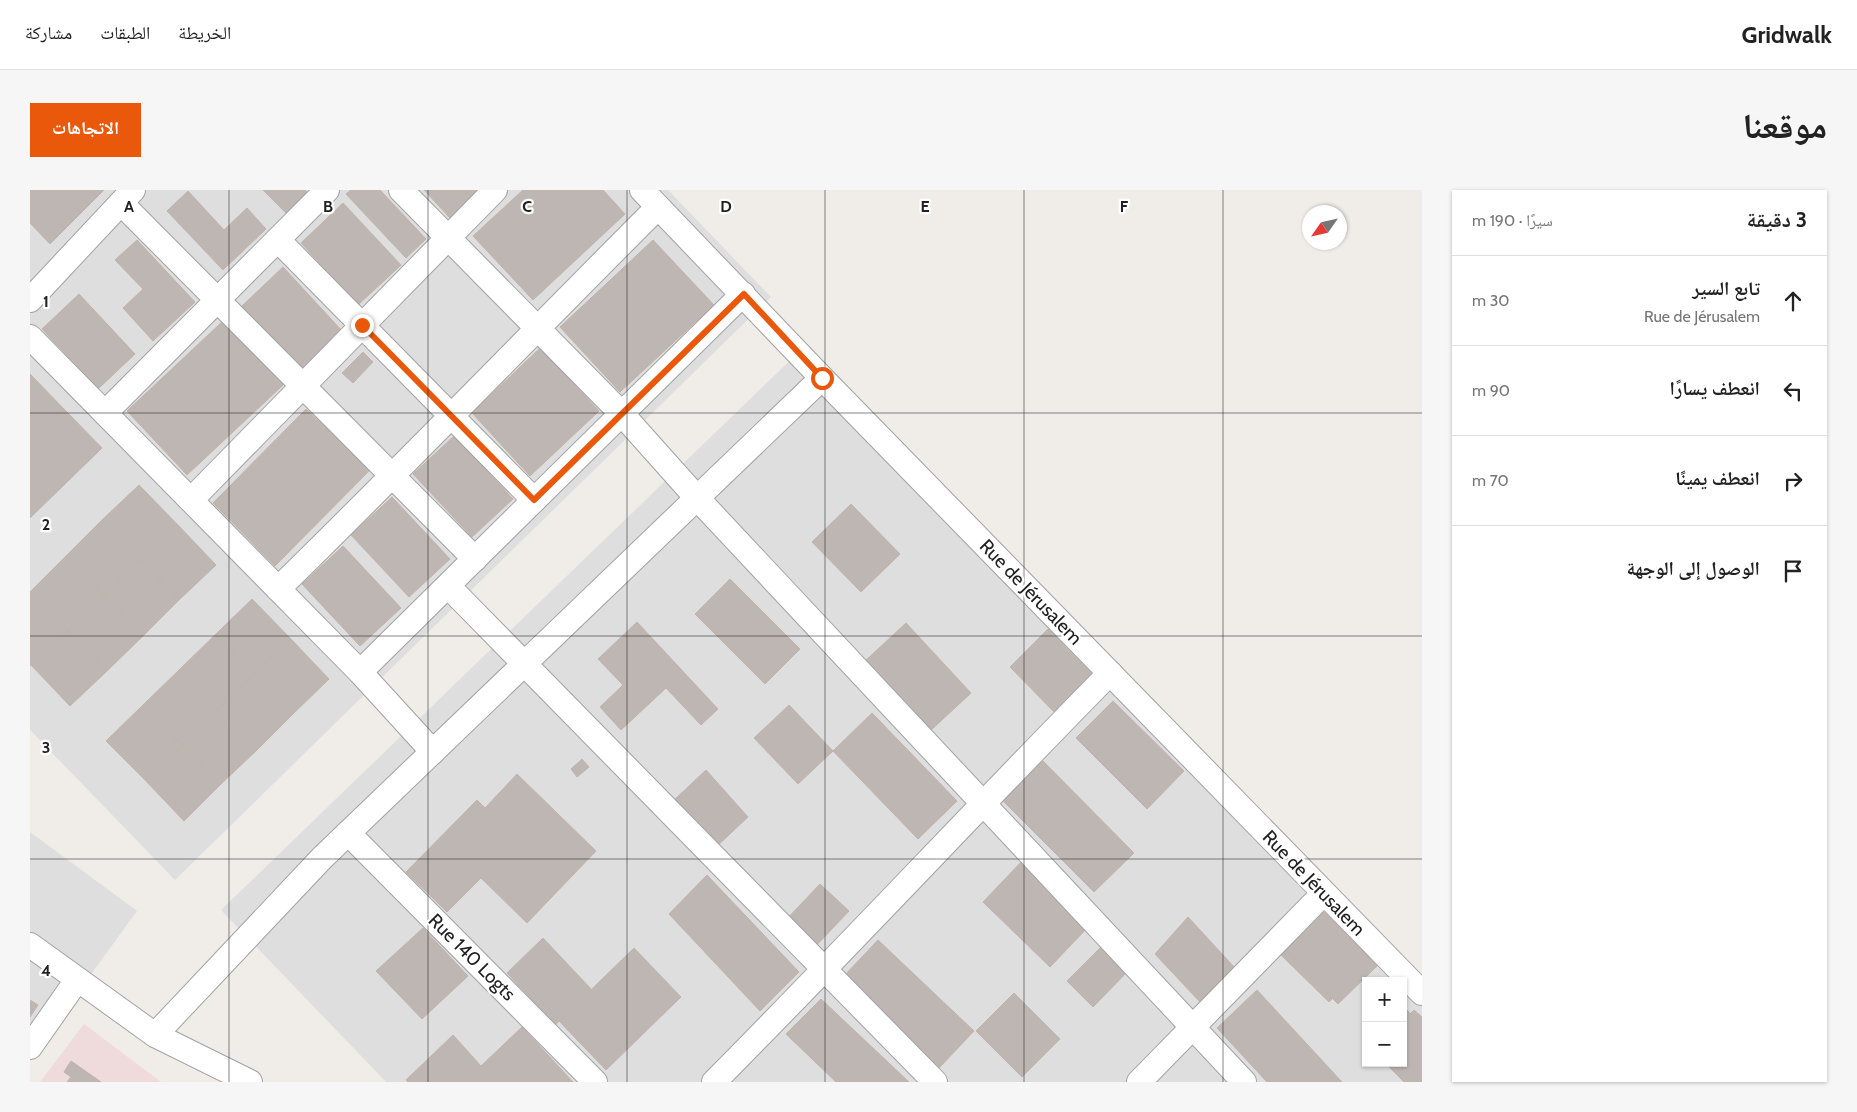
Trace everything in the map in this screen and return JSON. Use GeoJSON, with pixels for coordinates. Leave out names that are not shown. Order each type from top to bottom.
{"type":"FeatureCollection","features":[{"type":"Feature","properties":{"kind":"street"},"geometry":{"type":"LineString","coordinates":[[105,413],[327,190]]}},
{"type":"Feature","properties":{"kind":"street"},"geometry":{"type":"LineString","coordinates":[[401,190],[622,414],[697,498],[1244,1082]]}},
{"type":"Feature","properties":{"kind":"street"},"geometry":{"type":"LineString","coordinates":[[191,500],[495,190]]}},
{"type":"Feature","properties":{"kind":"street"},"geometry":{"type":"LineString","coordinates":[[30,300],[127,196],[218,301],[475,559]]}},
{"type":"Feature","properties":{"kind":"street"},"geometry":{"type":"LineString","coordinates":[[278,589],[394,476],[538,327],[650,198]]}},
{"type":"Feature","properties":{"kind":"street","name":"Rue de Jérusalem"},"geometry":{"type":"LineString","coordinates":[[650,198],[744,294],[822,378],[1422,993]]}},
{"type":"Feature","properties":{"kind":"street"},"geometry":{"type":"LineString","coordinates":[[278,240],[534,500]]}},
{"type":"Feature","properties":{"kind":"street"},"geometry":{"type":"LineString","coordinates":[[360,672],[744,294]]}},
{"type":"Feature","properties":{"kind":"street"},"geometry":{"type":"LineString","coordinates":[[30,337],[360,672],[433,752]]}},
{"type":"Feature","properties":{"kind":"street"},"geometry":{"type":"LineString","coordinates":[[155,1035],[348,833],[822,378]]}},
{"type":"Feature","properties":{"kind":"street"},"geometry":{"type":"LineString","coordinates":[[448,586],[935,1082]]}},
{"type":"Feature","properties":{"kind":"street"},"geometry":{"type":"LineString","coordinates":[[714,1082],[825,970],[983,803],[1110,673]]}},
{"type":"Feature","properties":{"kind":"street","name":"Rue 140 Logts"},"geometry":{"type":"LineString","coordinates":[[348,833],[595,1082]]}},
{"type":"Feature","properties":{"kind":"street"},"geometry":{"type":"LineString","coordinates":[[1139,1082],[1324,894]]}},
{"type":"Feature","properties":{"kind":"street"},"geometry":{"type":"LineString","coordinates":[[30,945],[155,1035],[250,1082]]}},
{"type":"Feature","properties":{"kind":"street"},"geometry":{"type":"LineString","coordinates":[[30,1047],[77,980]]}},
{"type":"Feature","properties":{"kind":"shaded area"},"geometry":{"type":"Polygon","coordinates":[[[30,190],[668,190],[771,297],[175,880],[30,730],[30,190]]]}},
{"type":"Feature","properties":{"kind":"shaded area"},"geometry":{"type":"Polygon","coordinates":[[[807,344],[1422,983],[1422,1082],[386,1082],[221,910],[807,344]]]}},
{"type":"Feature","properties":{"kind":"shaded area"},"geometry":{"type":"Polygon","coordinates":[[[30,832],[137,911],[30,1058],[30,832]]]}},
{"type":"Feature","properties":{"kind":"shaded area"},"geometry":{"type":"Polygon","coordinates":[[[84,1024],[161,1082],[40,1082],[84,1024]]]}},
{"type":"Feature","properties":{"kind":"building"},"geometry":{"type":"Polygon","coordinates":[[[30,190],[104,190],[50,244],[30,223],[30,190]]]}},
{"type":"Feature","properties":{"kind":"building"},"geometry":{"type":"Polygon","coordinates":[[[263,190],[305,190],[307,192],[286,213],[263,190]]]}},
{"type":"Feature","properties":{"kind":"building"},"geometry":{"type":"Polygon","coordinates":[[[351,190],[380,190],[426,239],[406,258],[346,194],[351,190]]]}},
{"type":"Feature","properties":{"kind":"building"},"geometry":{"type":"Polygon","coordinates":[[[424,190],[480,190],[450,218],[424,190]]]}},
{"type":"Feature","properties":{"kind":"building"},"geometry":{"type":"Polygon","coordinates":[[[523,190],[603,190],[625,214],[533,300],[473,236],[523,190]]]}},
{"type":"Feature","properties":{"kind":"building"},"geometry":{"type":"Polygon","coordinates":[[[188,191],[224,230],[247,208],[266,229],[223,270],[167,211],[188,191]]]}},
{"type":"Feature","properties":{"kind":"building"},"geometry":{"type":"Polygon","coordinates":[[[343,203],[401,265],[358,305],[301,243],[343,203]]]}},
{"type":"Feature","properties":{"kind":"building"},"geometry":{"type":"Polygon","coordinates":[[[137,240],[195,302],[153,341],[123,308],[143,289],[115,260],[137,240]]]}},
{"type":"Feature","properties":{"kind":"building"},"geometry":{"type":"Polygon","coordinates":[[[653,240],[714,305],[620,392],[560,327],[653,240]]]}},
{"type":"Feature","properties":{"kind":"building"},"geometry":{"type":"Polygon","coordinates":[[[283,267],[344,333],[303,371],[242,306],[283,267]]]}},
{"type":"Feature","properties":{"kind":"building"},"geometry":{"type":"Polygon","coordinates":[[[79,294],[135,354],[98,389],[42,329],[79,294]]]}},
{"type":"Feature","properties":{"kind":"building"},"geometry":{"type":"Polygon","coordinates":[[[223,321],[283,385],[187,475],[127,411],[223,321]]]}},
{"type":"Feature","properties":{"kind":"building"},"geometry":{"type":"Polygon","coordinates":[[[540,348],[599,411],[530,476],[472,413],[540,348]]]}},
{"type":"Feature","properties":{"kind":"building"},"geometry":{"type":"Polygon","coordinates":[[[363,352],[373,362],[353,383],[342,373],[363,352]]]}},
{"type":"Feature","properties":{"kind":"building"},"geometry":{"type":"Polygon","coordinates":[[[30,374],[63,408],[30,440],[30,374]]]}},
{"type":"Feature","properties":{"kind":"building"},"geometry":{"type":"Polygon","coordinates":[[[63,408],[102,448],[65,484],[30,447],[30,440],[63,408]]]}},
{"type":"Feature","properties":{"kind":"building"},"geometry":{"type":"Polygon","coordinates":[[[306,409],[370,470],[275,566],[213,503],[306,409]]]}},
{"type":"Feature","properties":{"kind":"building"},"geometry":{"type":"Polygon","coordinates":[[[454,436],[513,499],[472,537],[413,474],[454,436]]]}},
{"type":"Feature","properties":{"kind":"building"},"geometry":{"type":"Polygon","coordinates":[[[30,447],[65,484],[30,518],[30,447]]]}},
{"type":"Feature","properties":{"kind":"building"},"geometry":{"type":"Polygon","coordinates":[[[139,485],[177,524],[141,560],[102,520],[139,485]]]}},
{"type":"Feature","properties":{"kind":"building"},"geometry":{"type":"Polygon","coordinates":[[[392,497],[450,559],[409,597],[351,535],[392,497]]]}},
{"type":"Feature","properties":{"kind":"building"},"geometry":{"type":"Polygon","coordinates":[[[851,504],[900,554],[861,592],[812,542],[851,504]]]}},
{"type":"Feature","properties":{"kind":"building"},"geometry":{"type":"Polygon","coordinates":[[[102,520],[141,560],[104,595],[66,556],[102,520]]]}},
{"type":"Feature","properties":{"kind":"building"},"geometry":{"type":"Polygon","coordinates":[[[177,524],[216,565],[179,600],[141,560],[177,524]]]}},
{"type":"Feature","properties":{"kind":"building"},"geometry":{"type":"Polygon","coordinates":[[[343,546],[401,608],[360,646],[302,584],[343,546]]]}},
{"type":"Feature","properties":{"kind":"building"},"geometry":{"type":"Polygon","coordinates":[[[66,556],[104,595],[68,631],[30,592],[66,556]]]}},
{"type":"Feature","properties":{"kind":"building"},"geometry":{"type":"Polygon","coordinates":[[[141,560],[179,600],[143,636],[104,595],[141,560]]]}},
{"type":"Feature","properties":{"kind":"building"},"geometry":{"type":"Polygon","coordinates":[[[730,579],[800,649],[765,684],[695,614],[730,579]]]}},
{"type":"Feature","properties":{"kind":"building"},"geometry":{"type":"Polygon","coordinates":[[[30,592],[68,631],[32,666],[30,665],[30,592]]]}},
{"type":"Feature","properties":{"kind":"building"},"geometry":{"type":"Polygon","coordinates":[[[104,595],[143,636],[107,671],[68,631],[104,595]]]}},
{"type":"Feature","properties":{"kind":"building"},"geometry":{"type":"Polygon","coordinates":[[[252,599],[291,639],[254,674],[216,634],[252,599]]]}},
{"type":"Feature","properties":{"kind":"building"},"geometry":{"type":"Polygon","coordinates":[[[637,622],[718,709],[701,725],[666,688],[621,730],[600,707],[623,685],[598,659],[637,622]]]}},
{"type":"Feature","properties":{"kind":"building"},"geometry":{"type":"Polygon","coordinates":[[[906,623],[971,693],[929,732],[864,662],[906,623]]]}},
{"type":"Feature","properties":{"kind":"building"},"geometry":{"type":"Polygon","coordinates":[[[1048,629],[1097,679],[1059,717],[1010,667],[1048,629]]]}},
{"type":"Feature","properties":{"kind":"building"},"geometry":{"type":"Polygon","coordinates":[[[68,631],[107,671],[70,706],[32,666],[68,631]]]}},
{"type":"Feature","properties":{"kind":"building"},"geometry":{"type":"Polygon","coordinates":[[[216,634],[254,674],[218,709],[179,670],[216,634]]]}},
{"type":"Feature","properties":{"kind":"building"},"geometry":{"type":"Polygon","coordinates":[[[291,639],[329,679],[293,714],[254,674],[291,639]]]}},
{"type":"Feature","properties":{"kind":"building"},"geometry":{"type":"Polygon","coordinates":[[[179,670],[218,709],[182,745],[143,705],[179,670]]]}},
{"type":"Feature","properties":{"kind":"building"},"geometry":{"type":"Polygon","coordinates":[[[254,674],[293,714],[257,750],[218,709],[254,674]]]}},
{"type":"Feature","properties":{"kind":"building"},"geometry":{"type":"Polygon","coordinates":[[[1113,701],[1184,771],[1147,809],[1076,738],[1113,701]]]}},
{"type":"Feature","properties":{"kind":"building"},"geometry":{"type":"Polygon","coordinates":[[[143,705],[182,745],[145,780],[106,741],[143,705]]]}},
{"type":"Feature","properties":{"kind":"building"},"geometry":{"type":"Polygon","coordinates":[[[789,705],[833,751],[798,784],[754,738],[789,705]]]}},
{"type":"Feature","properties":{"kind":"building"},"geometry":{"type":"Polygon","coordinates":[[[218,709],[257,750],[220,785],[182,745],[218,709]]]}},
{"type":"Feature","properties":{"kind":"building"},"geometry":{"type":"Polygon","coordinates":[[[872,713],[957,801],[918,839],[833,751],[872,713]]]}},
{"type":"Feature","properties":{"kind":"building"},"geometry":{"type":"Polygon","coordinates":[[[182,745],[220,785],[184,821],[145,780],[182,745]]]}},
{"type":"Feature","properties":{"kind":"building"},"geometry":{"type":"Polygon","coordinates":[[[582,759],[589,767],[577,777],[571,769],[582,759]]]}},
{"type":"Feature","properties":{"kind":"building"},"geometry":{"type":"Polygon","coordinates":[[[1043,761],[1134,853],[1094,892],[1003,801],[1043,761]]]}},
{"type":"Feature","properties":{"kind":"building"},"geometry":{"type":"Polygon","coordinates":[[[706,770],[748,817],[714,849],[672,802],[706,770]]]}},
{"type":"Feature","properties":{"kind":"building"},"geometry":{"type":"Polygon","coordinates":[[[517,774],[596,851],[527,923],[481,878],[447,912],[406,872],[477,800],[485,808],[517,774]]]}},
{"type":"Feature","properties":{"kind":"building"},"geometry":{"type":"Polygon","coordinates":[[[1024,859],[1091,924],[1050,967],[983,902],[1024,859]]]}},
{"type":"Feature","properties":{"kind":"building"},"geometry":{"type":"Polygon","coordinates":[[[707,875],[799,972],[760,1011],[669,914],[707,875]]]}},
{"type":"Feature","properties":{"kind":"building"},"geometry":{"type":"Polygon","coordinates":[[[820,884],[849,911],[813,949],[784,922],[820,884]]]}},
{"type":"Feature","properties":{"kind":"building"},"geometry":{"type":"Polygon","coordinates":[[[1322,910],[1372,959],[1329,1002],[1279,953],[1322,910]]]}},
{"type":"Feature","properties":{"kind":"building"},"geometry":{"type":"Polygon","coordinates":[[[1328,916],[1377,966],[1366,977],[1362,977],[1362,981],[1338,1004],[1289,954],[1328,916]]]}},
{"type":"Feature","properties":{"kind":"building"},"geometry":{"type":"Polygon","coordinates":[[[1188,917],[1235,968],[1200,1002],[1155,954],[1188,917]]]}},
{"type":"Feature","properties":{"kind":"building"},"geometry":{"type":"Polygon","coordinates":[[[423,928],[468,976],[422,1019],[376,971],[423,928]]]}},
{"type":"Feature","properties":{"kind":"building"},"geometry":{"type":"Polygon","coordinates":[[[543,938],[592,990],[555,1025],[507,973],[543,938]]]}},
{"type":"Feature","properties":{"kind":"building"},"geometry":{"type":"Polygon","coordinates":[[[878,940],[974,1031],[939,1068],[843,977],[878,940]]]}},
{"type":"Feature","properties":{"kind":"building"},"geometry":{"type":"Polygon","coordinates":[[[1104,944],[1130,969],[1093,1007],[1067,981],[1104,944]]]}},
{"type":"Feature","properties":{"kind":"building"},"geometry":{"type":"Polygon","coordinates":[[[634,948],[681,997],[606,1070],[559,1021],[634,948]]]}},
{"type":"Feature","properties":{"kind":"building"},"geometry":{"type":"Polygon","coordinates":[[[1257,990],[1342,1082],[1267,1082],[1217,1028],[1257,990]]]}},
{"type":"Feature","properties":{"kind":"building"},"geometry":{"type":"Polygon","coordinates":[[[1014,993],[1060,1039],[1022,1077],[976,1031],[1014,993]]]}},
{"type":"Feature","properties":{"kind":"building"},"geometry":{"type":"Polygon","coordinates":[[[821,999],[909,1082],[836,1082],[786,1034],[821,999]]]}},
{"type":"Feature","properties":{"kind":"building"},"geometry":{"type":"Polygon","coordinates":[[[30,1000],[38,1005],[30,1017],[30,1000]]]}},
{"type":"Feature","properties":{"kind":"building"},"geometry":{"type":"Polygon","coordinates":[[[1407,1010],[1422,1026],[1422,1082],[1404,1082],[1390,1067],[1407,1067],[1407,1010]]]}},
{"type":"Feature","properties":{"kind":"building"},"geometry":{"type":"Polygon","coordinates":[[[1414,1010],[1422,1017],[1422,1082],[1405,1082],[1389,1067],[1407,1067],[1407,1017],[1414,1010]]]}},
{"type":"Feature","properties":{"kind":"building"},"geometry":{"type":"Polygon","coordinates":[[[522,1027],[573,1082],[408,1082],[406,1080],[453,1035],[481,1066],[522,1027]]]}},
{"type":"Feature","properties":{"kind":"building"},"geometry":{"type":"Polygon","coordinates":[[[71,1061],[101,1082],[67,1082],[71,1077],[64,1072],[71,1061]]]}},
{"type":"Feature","properties":{"kind":"route"},"geometry":{"type":"LineString","coordinates":[[362,325],[534,500],[744,294],[822,378]]}}]}
